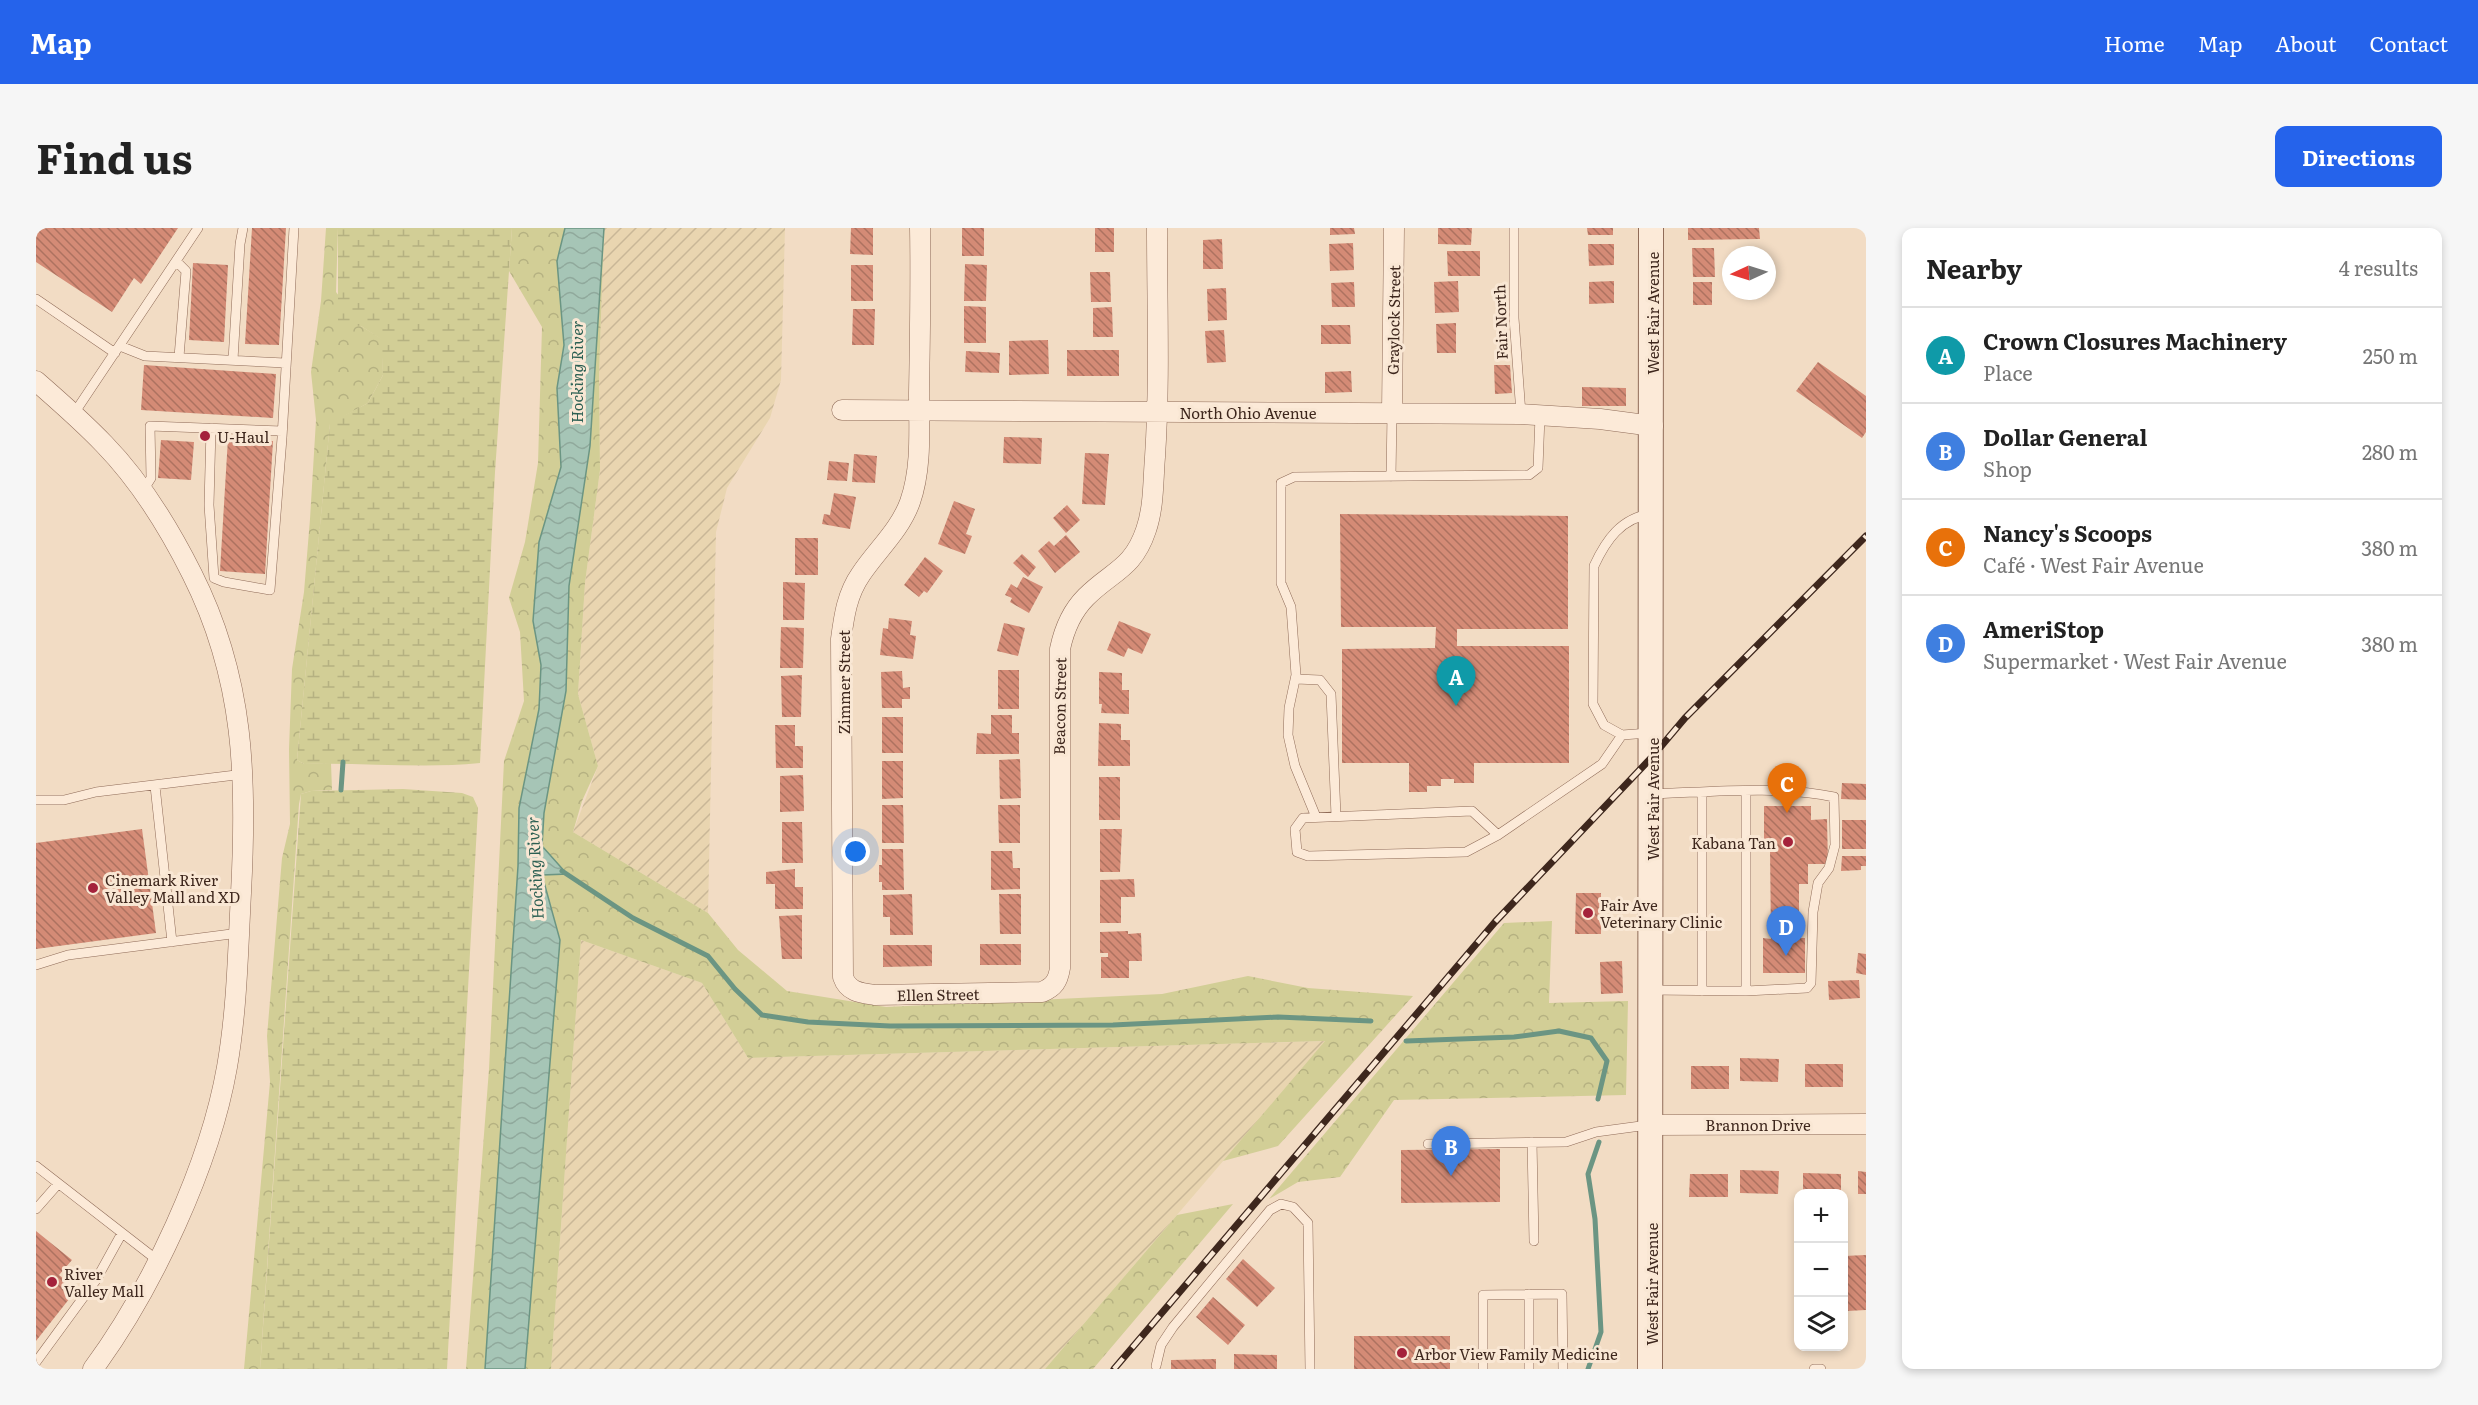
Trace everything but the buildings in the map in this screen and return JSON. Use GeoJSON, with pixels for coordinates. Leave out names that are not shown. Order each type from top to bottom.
{"type":"FeatureCollection","features":[{"type":"Feature","properties":{"kind":"street","name":"Zimmer Street"},"geometry":{"type":"LineString","coordinates":[[843,977],[841,663],[844,615],[850,594],[860,575],[892,535],[909,504],[918,467],[920,228]]}},
{"type":"Feature","properties":{"kind":"street","name":"Beacon Street"},"geometry":{"type":"LineString","coordinates":[[1042,992],[1051,988],[1058,980],[1060,968],[1060,649],[1063,635],[1077,607],[1129,562],[1146,530],[1151,507],[1158,412],[1157,228]]}},
{"type":"Feature","properties":{"kind":"street","name":"Graylock Street"},"geometry":{"type":"LineString","coordinates":[[1392,413],[1394,228]]}},
{"type":"Feature","properties":{"kind":"street","name":"West Fair Avenue"},"geometry":{"type":"LineString","coordinates":[[1650,1369],[1652,228]]}},
{"type":"Feature","properties":{"kind":"street"},"geometry":{"type":"LineString","coordinates":[[36,381],[110,450],[206,583],[235,699],[243,774],[244,831],[230,1050],[216,1117],[200,1165],[142,1292],[112,1343],[93,1369]]}},
{"type":"Feature","properties":{"kind":"street","name":"North Ohio Avenue"},"geometry":{"type":"LineString","coordinates":[[842,410],[1531,415],[1600,419],[1653,426]]}},
{"type":"Feature","properties":{"kind":"street","name":"Ellen Street"},"geometry":{"type":"LineString","coordinates":[[843,977],[850,989],[875,995],[1042,992]]}},
{"type":"Feature","properties":{"kind":"street","name":"Brannon Drive"},"geometry":{"type":"LineString","coordinates":[[1651,1125],[1866,1124]]}},
{"type":"Feature","properties":{"kind":"lane"},"geometry":{"type":"LineString","coordinates":[[74,415],[198,228]]}},
{"type":"Feature","properties":{"kind":"lane"},"geometry":{"type":"LineString","coordinates":[[233,360],[243,228]]}},
{"type":"Feature","properties":{"kind":"lane"},"geometry":{"type":"LineString","coordinates":[[211,428],[206,583],[270,591],[294,228]]}},
{"type":"Feature","properties":{"kind":"lane","name":"Fair North"},"geometry":{"type":"LineString","coordinates":[[1391,477],[1528,475],[1538,468],[1514,318],[1514,228]]}},
{"type":"Feature","properties":{"kind":"lane"},"geometry":{"type":"LineString","coordinates":[[176,261],[186,270],[179,357]]}},
{"type":"Feature","properties":{"kind":"lane"},"geometry":{"type":"LineString","coordinates":[[36,298],[117,350],[145,356],[285,363]]}},
{"type":"Feature","properties":{"kind":"lane"},"geometry":{"type":"LineString","coordinates":[[1316,817],[1295,766],[1288,735],[1289,708],[1296,679],[1291,607],[1281,583],[1281,483],[1294,477],[1391,477],[1392,413]]}},
{"type":"Feature","properties":{"kind":"lane"},"geometry":{"type":"LineString","coordinates":[[142,492],[152,478],[150,426],[282,431]]}},
{"type":"Feature","properties":{"kind":"lane"},"geometry":{"type":"LineString","coordinates":[[1652,514],[1637,516],[1618,529],[1603,547],[1594,566],[1593,704],[1604,726],[1622,735],[1652,733]]}},
{"type":"Feature","properties":{"kind":"lane"},"geometry":{"type":"LineString","coordinates":[[1296,679],[1320,680],[1330,694],[1336,816]]}},
{"type":"Feature","properties":{"kind":"lane"},"geometry":{"type":"LineString","coordinates":[[1498,835],[1472,811],[1303,818],[1294,829],[1297,852],[1308,856],[1466,852],[1498,835],[1602,764],[1622,735]]}},
{"type":"Feature","properties":{"kind":"lane"},"geometry":{"type":"LineString","coordinates":[[36,801],[64,800],[96,792],[243,774]]}},
{"type":"Feature","properties":{"kind":"lane"},"geometry":{"type":"LineString","coordinates":[[155,786],[172,942]]}},
{"type":"Feature","properties":{"kind":"lane"},"geometry":{"type":"LineString","coordinates":[[1651,990],[1746,991],[1807,988],[1811,983],[1814,912],[1818,883],[1829,868],[1835,845],[1834,797],[1813,793],[1746,791],[1652,794]]}},
{"type":"Feature","properties":{"kind":"lane"},"geometry":{"type":"LineString","coordinates":[[1746,791],[1746,991]]}},
{"type":"Feature","properties":{"kind":"lane"},"geometry":{"type":"LineString","coordinates":[[1702,793],[1702,991]]}},
{"type":"Feature","properties":{"kind":"lane"},"geometry":{"type":"LineString","coordinates":[[36,965],[68,955],[239,933]]}},
{"type":"Feature","properties":{"kind":"lane"},"geometry":{"type":"LineString","coordinates":[[1428,1144],[1566,1142],[1596,1132],[1651,1125]]}},
{"type":"Feature","properties":{"kind":"lane"},"geometry":{"type":"LineString","coordinates":[[1532,1142],[1534,1240]]}},
{"type":"Feature","properties":{"kind":"lane"},"geometry":{"type":"LineString","coordinates":[[36,1166],[157,1260]]}},
{"type":"Feature","properties":{"kind":"lane"},"geometry":{"type":"LineString","coordinates":[[36,1209],[58,1184]]}},
{"type":"Feature","properties":{"kind":"lane"},"geometry":{"type":"LineString","coordinates":[[1156,1366],[1161,1345],[1173,1328],[1269,1210],[1281,1204],[1293,1207],[1308,1223],[1310,1369]]}},
{"type":"Feature","properties":{"kind":"lane"},"geometry":{"type":"LineString","coordinates":[[36,1362],[96,1280],[122,1233]]}},
{"type":"Feature","properties":{"kind":"lane"},"geometry":{"type":"LineString","coordinates":[[1528,1369],[1529,1294]]}},
{"type":"Feature","properties":{"kind":"lane"},"geometry":{"type":"LineString","coordinates":[[1483,1369],[1483,1295],[1529,1294],[1562,1294],[1563,1369]]}},
{"type":"Feature","properties":{"kind":"lane"},"geometry":{"type":"LineString","coordinates":[[1814,1369],[1821,1369]]}},
{"type":"Feature","properties":{"kind":"shaded area"},"geometry":{"type":"Polygon","coordinates":[[[604,228],[785,228],[781,380],[770,418],[727,488],[716,532],[708,913],[573,832],[598,766],[578,694],[585,583],[600,470],[599,376],[604,228]]]}},
{"type":"Feature","properties":{"kind":"shaded area"},"geometry":{"type":"Polygon","coordinates":[[[581,940],[702,983],[748,1058],[1326,1041],[1045,1369],[551,1369],[581,940]]]}},
{"type":"Feature","properties":{"kind":"green space"},"geometry":{"type":"Polygon","coordinates":[[[326,228],[338,228],[336,292],[361,326],[382,339],[383,375],[368,403],[330,424],[297,760],[304,764],[331,763],[332,790],[301,794],[299,804],[260,1369],[244,1369],[270,1082],[267,1036],[282,858],[290,824],[289,749],[292,669],[304,592],[310,519],[316,420],[311,372],[321,301],[326,228]]]}},
{"type":"Feature","properties":{"kind":"green space"},"geometry":{"type":"Polygon","coordinates":[[[338,228],[512,228],[495,472],[480,763],[458,765],[304,764],[297,760],[330,423],[368,403],[383,375],[381,339],[361,326],[338,324],[338,228]]]}},
{"type":"Feature","properties":{"kind":"green space"},"geometry":{"type":"Polygon","coordinates":[[[512,228],[604,228],[599,376],[600,470],[585,583],[578,694],[598,766],[582,801],[573,832],[708,913],[738,950],[787,991],[886,1007],[1162,994],[1248,976],[1308,988],[1413,996],[1278,1146],[1223,1161],[1325,1041],[748,1058],[702,983],[581,940],[551,1369],[466,1369],[489,1069],[504,761],[524,701],[520,632],[509,598],[525,542],[538,463],[542,327],[509,271],[512,228]]]}},
{"type":"Feature","properties":{"kind":"green space"},"geometry":{"type":"Polygon","coordinates":[[[403,789],[462,793],[473,797],[478,808],[447,1369],[260,1369],[301,794],[311,791],[403,789]]]}},
{"type":"Feature","properties":{"kind":"green space"},"geometry":{"type":"Polygon","coordinates":[[[1552,921],[1549,1003],[1628,1001],[1626,1095],[1394,1100],[1340,1177],[1298,1182],[1269,1199],[1504,923],[1552,921]]]}},
{"type":"Feature","properties":{"kind":"green space"},"geometry":{"type":"Polygon","coordinates":[[[1233,1204],[1093,1369],[1045,1369],[1177,1215],[1233,1204]]]}},
{"type":"Feature","properties":{"kind":"water","name":"Hocking River"},"geometry":{"type":"Polygon","coordinates":[[[565,228],[604,228],[590,446],[569,586],[566,691],[544,813],[542,846],[567,874],[542,875],[560,940],[525,1369],[485,1369],[518,866],[519,808],[539,709],[541,665],[533,621],[539,542],[561,467],[557,388],[564,345],[557,261],[565,228]]]}},
{"type":"Feature","properties":{"kind":"waterway"},"geometry":{"type":"LineString","coordinates":[[341,790],[343,762]]}},
{"type":"Feature","properties":{"kind":"waterway"},"geometry":{"type":"LineString","coordinates":[[562,871],[633,918],[708,956],[735,989],[762,1015],[808,1022],[890,1026],[1113,1025],[1278,1017],[1371,1021]]}},
{"type":"Feature","properties":{"kind":"waterway"},"geometry":{"type":"LineString","coordinates":[[1406,1041],[1514,1037],[1559,1031],[1591,1038],[1607,1061],[1598,1099]]}},
{"type":"Feature","properties":{"kind":"waterway"},"geometry":{"type":"LineString","coordinates":[[1588,1369],[1601,1332],[1595,1219],[1588,1174],[1599,1142]]}},
{"type":"Feature","properties":{"kind":"railway"},"geometry":{"type":"LineString","coordinates":[[1114,1369],[1495,922],[1652,757],[1685,718],[1866,536]]}},
{"type":"Feature","properties":{"kind":"place","name":"U-Haul"},"geometry":{"type":"Point","coordinates":[205,436]}},
{"type":"Feature","properties":{"kind":"place","name":"Crown Closures Machinery"},"geometry":{"type":"Point","coordinates":[1456,706]}},
{"type":"Feature","properties":{"kind":"place","name":"Nancy's Scoops"},"geometry":{"type":"Point","coordinates":[1787,813]}},
{"type":"Feature","properties":{"kind":"place","name":"Kabana Tan"},"geometry":{"type":"Point","coordinates":[1788,842]}},
{"type":"Feature","properties":{"kind":"place","name":"Cinemark River Valley Mall and XD"},"geometry":{"type":"Point","coordinates":[93,888]}},
{"type":"Feature","properties":{"kind":"place","name":"Fair Ave Veterinary Clinic"},"geometry":{"type":"Point","coordinates":[1588,913]}},
{"type":"Feature","properties":{"kind":"place","name":"AmeriStop"},"geometry":{"type":"Point","coordinates":[1786,956]}},
{"type":"Feature","properties":{"kind":"place","name":"Dollar General"},"geometry":{"type":"Point","coordinates":[1451,1176]}},
{"type":"Feature","properties":{"kind":"place","name":"River Valley Mall"},"geometry":{"type":"Point","coordinates":[52,1282]}},
{"type":"Feature","properties":{"kind":"place","name":"Arbor View Family Medicine"},"geometry":{"type":"Point","coordinates":[1402,1353]}}]}
